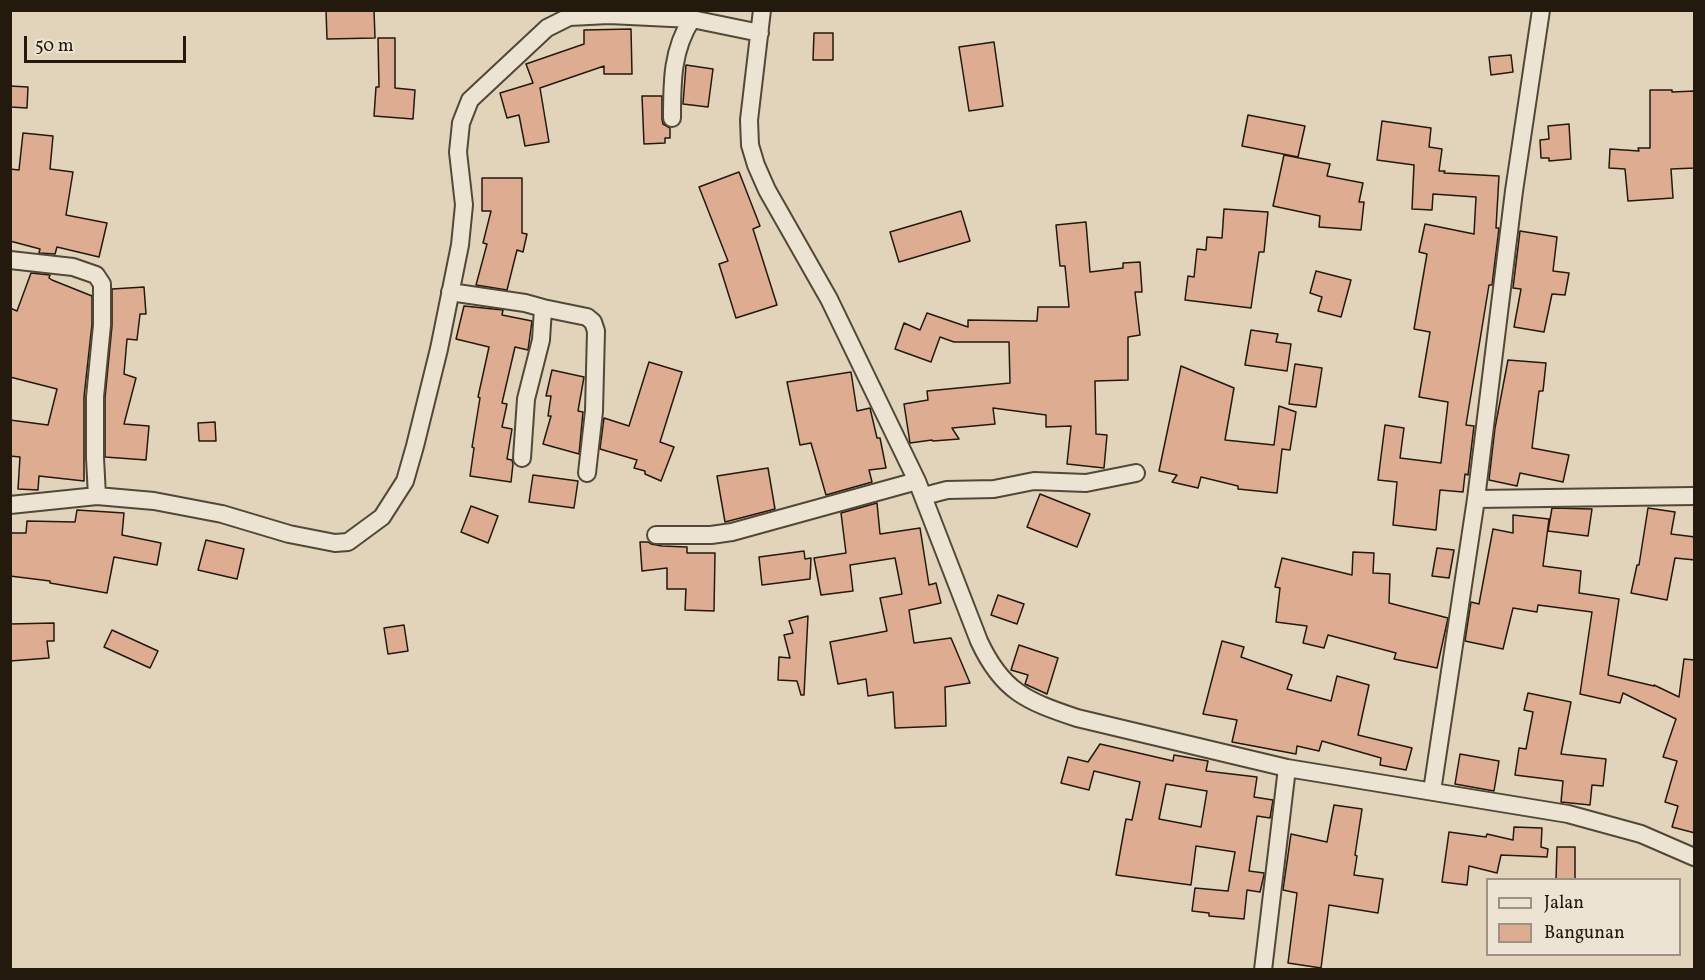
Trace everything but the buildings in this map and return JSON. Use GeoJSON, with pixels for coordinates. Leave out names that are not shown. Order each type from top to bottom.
{"type":"FeatureCollection","features":[{"type":"Feature","properties":{"kind":"street"},"geometry":{"type":"LineString","coordinates":[[762,10],[748,120],[750,145],[756,165],[767,190],[829,299],[920,489],[990,663],[1004,681],[1019,694],[1044,707],[1077,718],[1287,768],[1568,814],[1641,834],[1695,857]]}},
{"type":"Feature","properties":{"kind":"street"},"geometry":{"type":"LineString","coordinates":[[1432,791],[1476,499],[1514,191],[1541,10]]}},
{"type":"Feature","properties":{"kind":"street"},"geometry":{"type":"LineString","coordinates":[[10,505],[97,496],[154,501],[222,514],[289,534],[335,543],[348,542],[382,517],[405,481],[439,349],[460,244],[464,206],[458,152],[463,114],[470,100],[547,28],[569,16],[692,19],[760,33]]}},
{"type":"Feature","properties":{"kind":"street"},"geometry":{"type":"LineString","coordinates":[[672,118],[672,87],[676,52],[684,31],[692,19]]}},
{"type":"Feature","properties":{"kind":"street"},"geometry":{"type":"LineString","coordinates":[[10,260],[72,267],[96,275],[102,284],[102,325],[95,397],[97,496]]}},
{"type":"Feature","properties":{"kind":"street"},"geometry":{"type":"LineString","coordinates":[[450,292],[525,303],[587,317],[593,322],[596,331],[594,411],[587,473]]}},
{"type":"Feature","properties":{"kind":"street"},"geometry":{"type":"LineString","coordinates":[[522,458],[526,399],[541,340],[543,308]]}},
{"type":"Feature","properties":{"kind":"street"},"geometry":{"type":"LineString","coordinates":[[656,535],[711,535],[732,532],[920,489],[994,489],[1034,481],[1086,483],[1136,473]]}},
{"type":"Feature","properties":{"kind":"street"},"geometry":{"type":"LineString","coordinates":[[1476,499],[1695,496]]}},
{"type":"Feature","properties":{"kind":"street"},"geometry":{"type":"LineString","coordinates":[[1263,969],[1287,768]]}}]}
